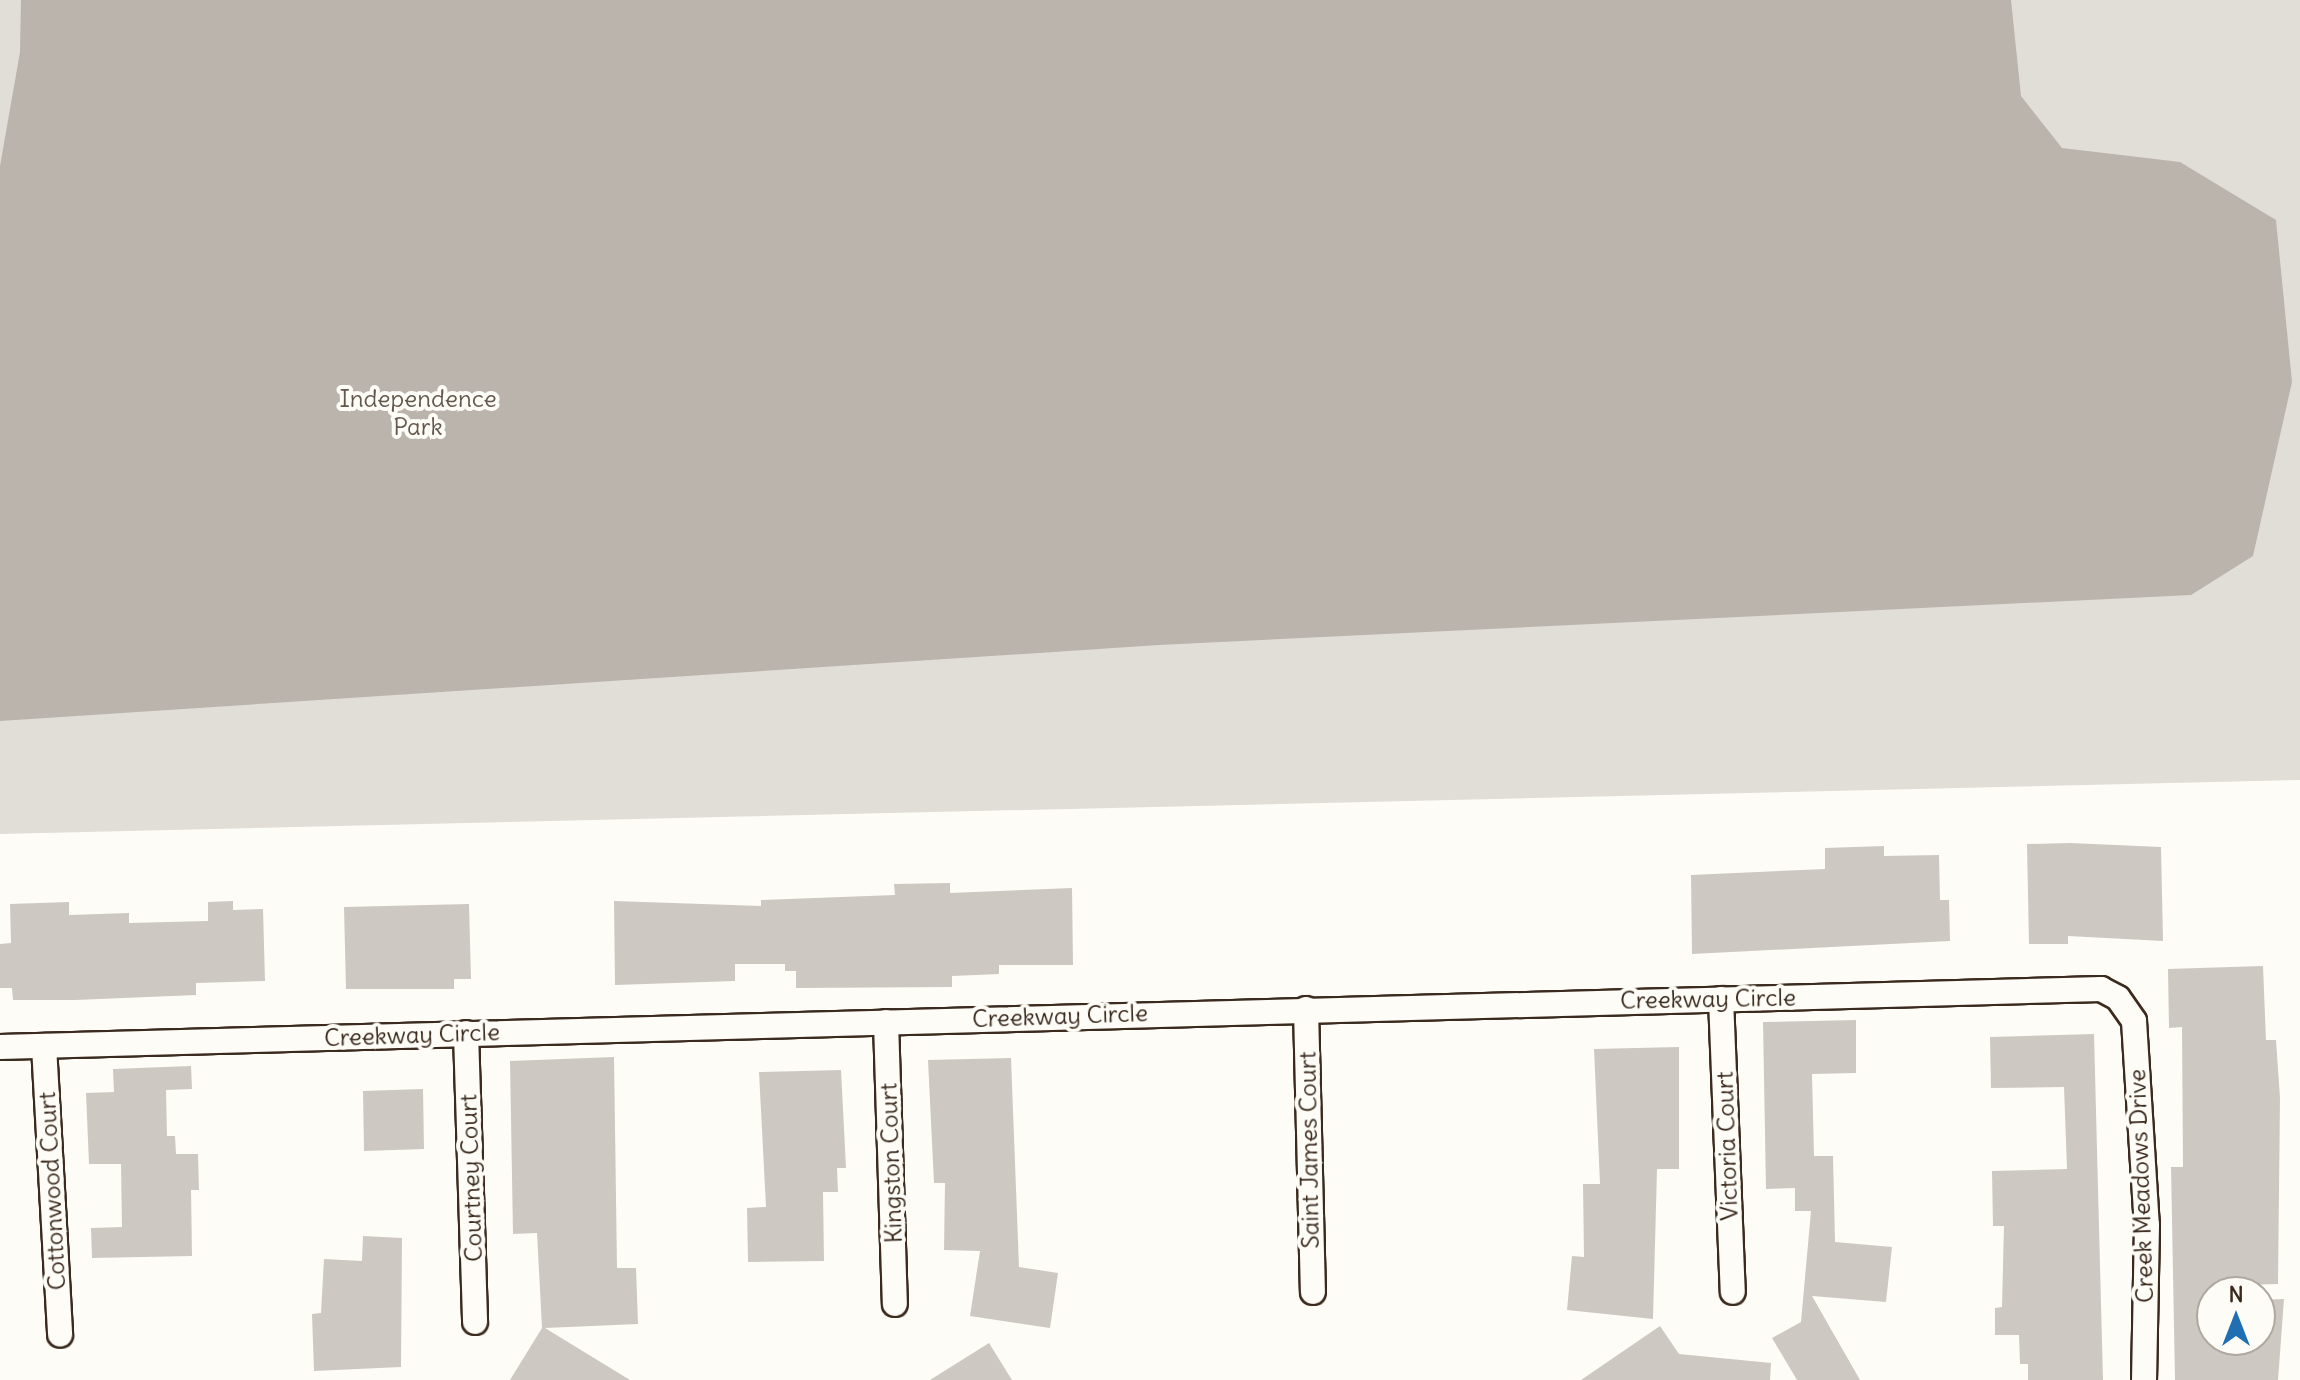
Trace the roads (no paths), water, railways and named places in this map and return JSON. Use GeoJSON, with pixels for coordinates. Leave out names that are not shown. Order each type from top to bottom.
{"type":"FeatureCollection","features":[{"type":"Feature","properties":{"kind":"street","name":"Creekway Circle"},"geometry":{"type":"LineString","coordinates":[[0,1047],[2101,989],[2118,998]]}},
{"type":"Feature","properties":{"kind":"street","name":"Creek Meadows Drive"},"geometry":{"type":"LineString","coordinates":[[2118,998],[2134,1021],[2147,1225],[2144,1380]]}},
{"type":"Feature","properties":{"kind":"street","name":"Victoria Court"},"geometry":{"type":"LineString","coordinates":[[1721,999],[1733,1292]]}},
{"type":"Feature","properties":{"kind":"street","name":"Saint James Court"},"geometry":{"type":"LineString","coordinates":[[1306,1009],[1313,1292]]}},
{"type":"Feature","properties":{"kind":"street","name":"Kingston Court"},"geometry":{"type":"LineString","coordinates":[[886,1022],[895,1304]]}},
{"type":"Feature","properties":{"kind":"street","name":"Courtney Court"},"geometry":{"type":"LineString","coordinates":[[466,1033],[475,1322]]}},
{"type":"Feature","properties":{"kind":"street","name":"Cottonwood Court"},"geometry":{"type":"LineString","coordinates":[[44,1046],[60,1335]]}},
{"type":"Feature","properties":{"kind":"park label","name":"Independence Park"},"geometry":{"type":"Point","coordinates":[418,413]}}]}
